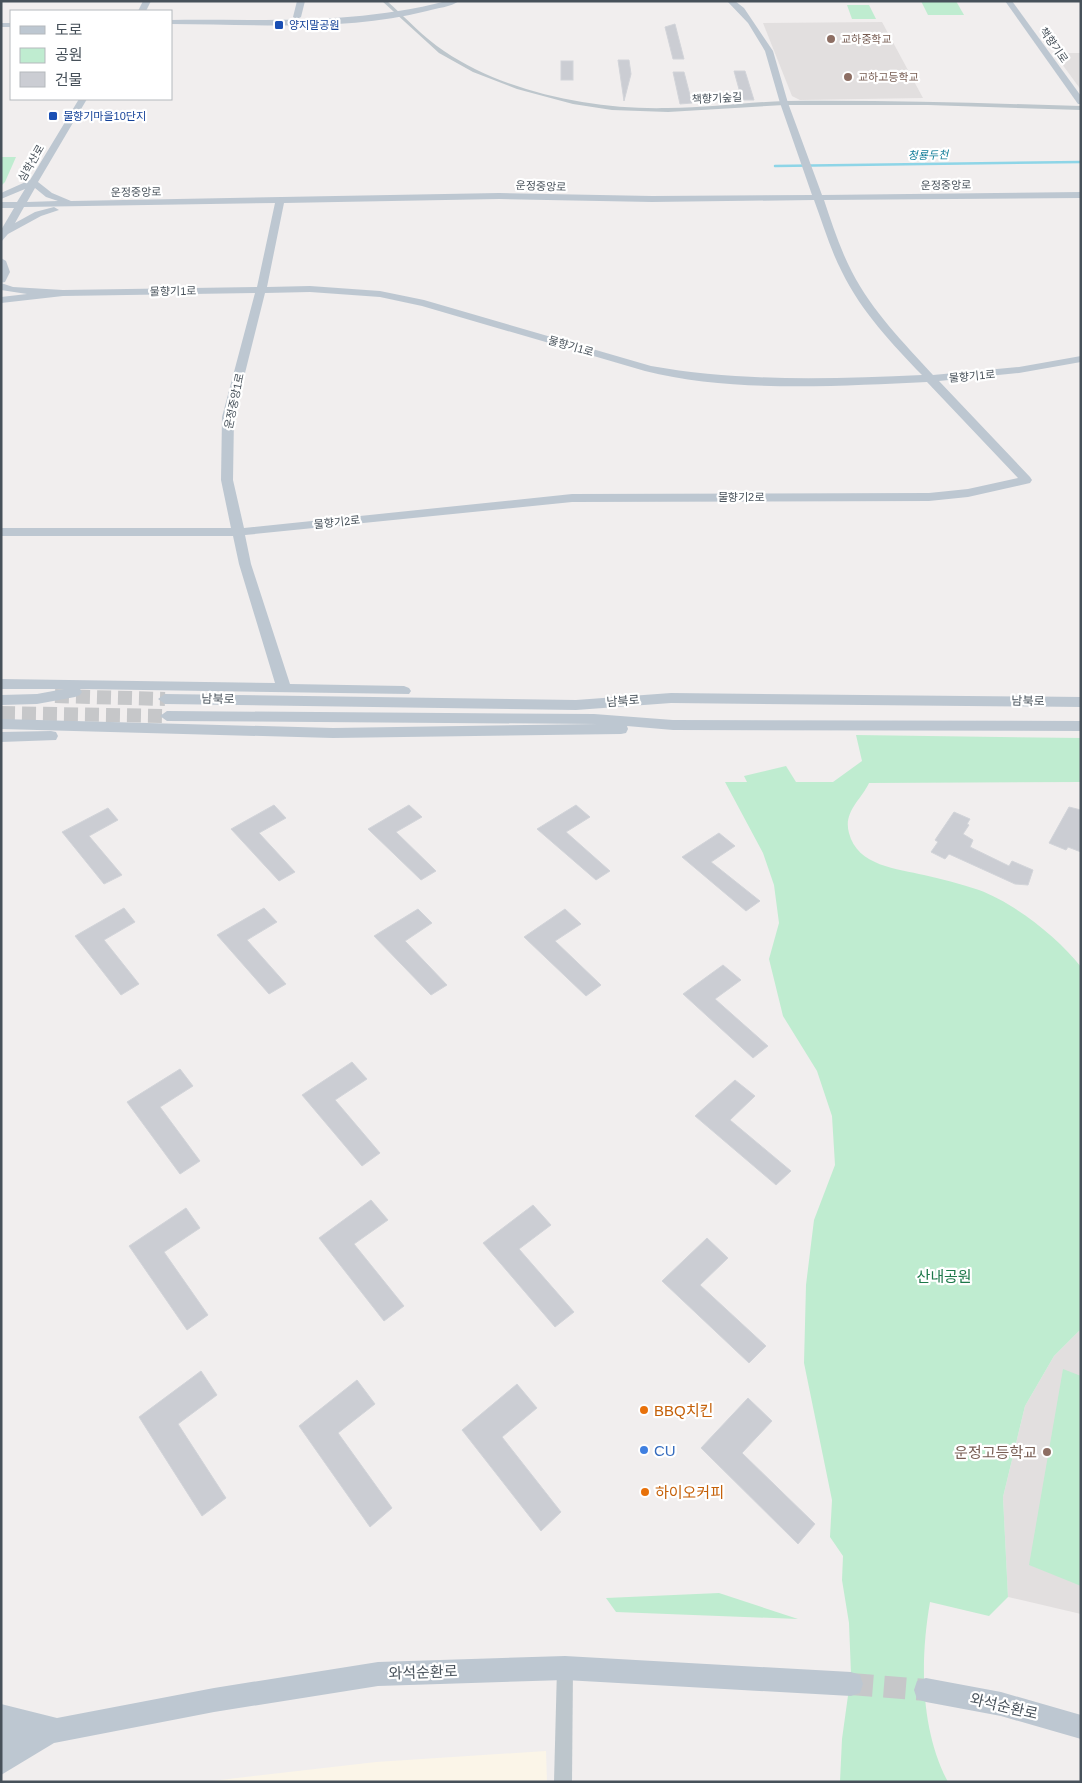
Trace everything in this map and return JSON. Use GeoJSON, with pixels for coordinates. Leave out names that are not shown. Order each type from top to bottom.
{"type":"FeatureCollection","features":[{"type":"Feature","properties":{"kind":"street"},"geometry":{"type":"LineString","coordinates":[[296,17],[301,1]]}},
{"type":"Feature","properties":{"kind":"street","name":"책향기숲길"},"geometry":{"type":"LineString","coordinates":[[384,1],[397,15],[441,52],[475,71],[519,88],[573,102],[612,108],[668,110],[784,104],[928,103],[1081,108]]}},
{"type":"Feature","properties":{"kind":"street"},"geometry":{"type":"LineString","coordinates":[[172,22],[327,21],[397,15],[456,1]]}},
{"type":"Feature","properties":{"kind":"street"},"geometry":{"type":"LineString","coordinates":[[730,1],[751,22],[769,51],[784,104]]}},
{"type":"Feature","properties":{"kind":"street","name":"책향기로"},"geometry":{"type":"LineString","coordinates":[[1008,1],[1081,102]]}},
{"type":"Feature","properties":{"kind":"street","name":"심학산로"},"geometry":{"type":"LineString","coordinates":[[3,233],[82,100]]}},
{"type":"Feature","properties":{"kind":"street","name":"물향기2로"},"geometry":{"type":"LineString","coordinates":[[1,532],[238,532],[572,498],[929,497],[968,493],[1026,480],[885,331],[863,301],[844,269],[818,198],[814,181],[784,104]]}},
{"type":"Feature","properties":{"kind":"street"},"geometry":{"type":"LineString","coordinates":[[1,196],[33,182],[48,195],[81,205]]}},
{"type":"Feature","properties":{"kind":"street","name":"운정중앙로"},"geometry":{"type":"LineString","coordinates":[[1,205],[499,196],[652,199],[1081,195]]}},
{"type":"Feature","properties":{"kind":"street","name":"운정중앙1로"},"geometry":{"type":"LineString","coordinates":[[280,200],[261,290],[228,417],[226,450],[227,480],[245,564],[284,688]]}},
{"type":"Feature","properties":{"kind":"street"},"geometry":{"type":"LineString","coordinates":[[3,233],[38,214],[81,205]]}},
{"type":"Feature","properties":{"kind":"street"},"geometry":{"type":"LineString","coordinates":[[1,261],[5,272],[1,280]]}},
{"type":"Feature","properties":{"kind":"street"},"geometry":{"type":"LineString","coordinates":[[1,286],[12,290],[63,293]]}},
{"type":"Feature","properties":{"kind":"street","name":"물향기1로"},"geometry":{"type":"LineString","coordinates":[[63,293],[334,289],[398,297],[649,369],[678,375],[754,382],[931,378],[1013,372],[1081,359]]}},
{"type":"Feature","properties":{"kind":"street"},"geometry":{"type":"LineString","coordinates":[[1,300],[63,293]]}},
{"type":"Feature","properties":{"kind":"street"},"geometry":{"type":"LineString","coordinates":[[1,684],[284,688],[671,698]]}},
{"type":"Feature","properties":{"kind":"street"},"geometry":{"type":"LineString","coordinates":[[1,700],[37,699],[135,685]]}},
{"type":"Feature","properties":{"kind":"street","name":"남북로"},"geometry":{"type":"LineString","coordinates":[[165,699],[576,705],[671,698],[1081,702]]}},
{"type":"Feature","properties":{"kind":"street","name":"남북로"},"geometry":{"type":"LineString","coordinates":[[167,716],[594,719],[673,725],[1081,726]]}},
{"type":"Feature","properties":{"kind":"street"},"geometry":{"type":"LineString","coordinates":[[5,723],[333,733],[587,732],[673,725]]}},
{"type":"Feature","properties":{"kind":"street"},"geometry":{"type":"LineString","coordinates":[[1,737],[204,735],[269,730]]}},
{"type":"Feature","properties":{"kind":"street"},"geometry":{"type":"LineString","coordinates":[[563,1782],[565,1668]]}},
{"type":"Feature","properties":{"kind":"street","name":"와석순환로"},"geometry":{"type":"LineString","coordinates":[[1,1741],[214,1700],[378,1674],[565,1668],[850,1684]]}},
{"type":"Feature","properties":{"kind":"street","name":"와석순환로"},"geometry":{"type":"LineString","coordinates":[[926,1690],[1001,1704],[1081,1727]]}},
{"type":"Feature","properties":{"kind":"street"},"geometry":{"type":"LineString","coordinates":[[1,1716],[58,1729]]}},
{"type":"Feature","properties":{"kind":"street"},"geometry":{"type":"LineString","coordinates":[[1,1763],[58,1729]]}},
{"type":"Feature","properties":{"kind":"shaded area"},"geometry":{"type":"Polygon","coordinates":[[[882,22],[923,98],[800,100],[792,96],[763,23],[882,22]]]}},
{"type":"Feature","properties":{"kind":"shaded area"},"geometry":{"type":"Polygon","coordinates":[[[1054,53],[1081,53],[1081,90],[1054,53]]]}},
{"type":"Feature","properties":{"kind":"shaded area","name":"운정고등학교"},"geometry":{"type":"Polygon","coordinates":[[[1081,1329],[1081,1614],[1008,1597],[1003,1497],[1025,1406],[1054,1356],[1081,1329]]]}},
{"type":"Feature","properties":{"kind":"shaded area"},"geometry":{"type":"Polygon","coordinates":[[[546,1751],[547,1782],[203,1782],[376,1762],[546,1751]]]}},
{"type":"Feature","properties":{"kind":"green space"},"geometry":{"type":"Polygon","coordinates":[[[921,1],[956,1],[964,15],[928,15],[921,1]]]}},
{"type":"Feature","properties":{"kind":"green space"},"geometry":{"type":"Polygon","coordinates":[[[847,5],[869,5],[876,19],[852,19],[847,5]]]}},
{"type":"Feature","properties":{"kind":"green space"},"geometry":{"type":"Polygon","coordinates":[[[1,157],[16,157],[5,182],[1,186],[1,157]]]}},
{"type":"Feature","properties":{"kind":"green space","name":"산내공원"},"geometry":{"type":"Polygon","coordinates":[[[856,735],[1081,738],[1081,782],[869,783],[848,819],[849,833],[853,844],[860,853],[869,859],[891,868],[979,890],[1006,903],[1048,933],[1081,967],[1081,1329],[1054,1356],[1025,1406],[1003,1497],[1008,1597],[989,1616],[930,1602],[924,1670],[927,1717],[932,1740],[948,1782],[840,1782],[842,1739],[851,1674],[849,1623],[842,1580],[843,1556],[830,1537],[832,1500],[804,1363],[806,1285],[814,1220],[835,1165],[832,1116],[817,1071],[783,1016],[769,959],[779,923],[774,885],[763,853],[725,782],[747,782],[744,776],[786,766],[796,782],[833,782],[862,761],[856,735]]]}},
{"type":"Feature","properties":{"kind":"green space"},"geometry":{"type":"Polygon","coordinates":[[[1063,1369],[1081,1376],[1081,1586],[1029,1565],[1063,1369]]]}},
{"type":"Feature","properties":{"kind":"green space"},"geometry":{"type":"Polygon","coordinates":[[[719,1593],[798,1619],[616,1612],[606,1598],[719,1593]]]}},
{"type":"Feature","properties":{"kind":"building"},"geometry":{"type":"Polygon","coordinates":[[[675,24],[684,59],[673,59],[665,27],[675,24]]]}},
{"type":"Feature","properties":{"kind":"building"},"geometry":{"type":"Polygon","coordinates":[[[618,60],[629,60],[631,74],[624,101],[618,60]]]}},
{"type":"Feature","properties":{"kind":"building"},"geometry":{"type":"Polygon","coordinates":[[[561,61],[573,61],[573,80],[561,80],[561,61]]]}},
{"type":"Feature","properties":{"kind":"building"},"geometry":{"type":"Polygon","coordinates":[[[734,71],[745,71],[754,100],[742,100],[734,71]]]}},
{"type":"Feature","properties":{"kind":"building"},"geometry":{"type":"Polygon","coordinates":[[[673,72],[684,72],[692,103],[680,104],[673,72]]]}},
{"type":"Feature","properties":{"kind":"building"},"geometry":{"type":"Polygon","coordinates":[[[274,805],[286,818],[259,833],[295,872],[279,881],[231,829],[274,805]]]}},
{"type":"Feature","properties":{"kind":"building"},"geometry":{"type":"Polygon","coordinates":[[[409,805],[422,817],[396,832],[436,871],[421,880],[368,829],[409,805]]]}},
{"type":"Feature","properties":{"kind":"building"},"geometry":{"type":"Polygon","coordinates":[[[576,805],[590,817],[566,832],[610,871],[596,880],[537,829],[576,805]]]}},
{"type":"Feature","properties":{"kind":"building"},"geometry":{"type":"Polygon","coordinates":[[[1069,807],[1081,810],[1081,852],[1068,847],[1066,850],[1049,843],[1069,807]]]}},
{"type":"Feature","properties":{"kind":"building"},"geometry":{"type":"Polygon","coordinates":[[[108,808],[118,820],[89,836],[122,875],[104,884],[62,832],[108,808]]]}},
{"type":"Feature","properties":{"kind":"building"},"geometry":{"type":"Polygon","coordinates":[[[954,812],[970,819],[967,824],[969,825],[963,834],[973,840],[970,847],[1009,866],[1012,861],[1033,870],[1028,885],[1015,884],[949,854],[945,859],[931,852],[938,842],[935,840],[954,812]]]}},
{"type":"Feature","properties":{"kind":"building"},"geometry":{"type":"Polygon","coordinates":[[[719,833],[735,846],[711,862],[760,901],[746,911],[682,857],[719,833]]]}},
{"type":"Feature","properties":{"kind":"building"},"geometry":{"type":"Polygon","coordinates":[[[124,908],[135,922],[104,940],[139,984],[121,995],[75,936],[124,908]]]}},
{"type":"Feature","properties":{"kind":"building"},"geometry":{"type":"Polygon","coordinates":[[[264,908],[277,922],[247,940],[286,984],[269,994],[217,935],[264,908]]]}},
{"type":"Feature","properties":{"kind":"building"},"geometry":{"type":"Polygon","coordinates":[[[418,909],[432,923],[405,941],[447,985],[431,995],[374,936],[418,909]]]}},
{"type":"Feature","properties":{"kind":"building"},"geometry":{"type":"Polygon","coordinates":[[[565,909],[581,924],[555,941],[601,985],[586,996],[524,937],[565,909]]]}},
{"type":"Feature","properties":{"kind":"building"},"geometry":{"type":"Polygon","coordinates":[[[723,965],[741,980],[715,999],[768,1046],[753,1058],[683,994],[723,965]]]}},
{"type":"Feature","properties":{"kind":"building"},"geometry":{"type":"Polygon","coordinates":[[[352,1062],[367,1079],[335,1100],[380,1153],[362,1166],[302,1095],[352,1062]]]}},
{"type":"Feature","properties":{"kind":"building"},"geometry":{"type":"Polygon","coordinates":[[[180,1069],[193,1086],[160,1107],[200,1161],[180,1174],[127,1102],[180,1069]]]}},
{"type":"Feature","properties":{"kind":"building"},"geometry":{"type":"Polygon","coordinates":[[[735,1080],[755,1096],[730,1120],[791,1171],[776,1185],[695,1116],[735,1080]]]}},
{"type":"Feature","properties":{"kind":"building"},"geometry":{"type":"Polygon","coordinates":[[[371,1200],[388,1220],[354,1244],[404,1306],[384,1321],[319,1238],[371,1200]]]}},
{"type":"Feature","properties":{"kind":"building"},"geometry":{"type":"Polygon","coordinates":[[[533,1205],[551,1225],[519,1249],[574,1312],[555,1327],[483,1243],[533,1205]]]}},
{"type":"Feature","properties":{"kind":"building"},"geometry":{"type":"Polygon","coordinates":[[[186,1208],[200,1228],[164,1252],[208,1315],[187,1330],[129,1246],[186,1208]]]}},
{"type":"Feature","properties":{"kind":"building"},"geometry":{"type":"Polygon","coordinates":[[[707,1238],[728,1258],[700,1285],[766,1346],[749,1363],[662,1281],[707,1238]]]}},
{"type":"Feature","properties":{"kind":"building"},"geometry":{"type":"Polygon","coordinates":[[[201,1371],[217,1395],[178,1424],[226,1498],[202,1516],[139,1417],[201,1371]]]}},
{"type":"Feature","properties":{"kind":"building"},"geometry":{"type":"Polygon","coordinates":[[[357,1380],[375,1404],[338,1433],[392,1508],[370,1527],[299,1426],[357,1380]]]}},
{"type":"Feature","properties":{"kind":"building"},"geometry":{"type":"Polygon","coordinates":[[[517,1384],[537,1408],[502,1437],[561,1512],[541,1531],[462,1430],[517,1384]]]}},
{"type":"Feature","properties":{"kind":"building"},"geometry":{"type":"Polygon","coordinates":[[[748,1398],[772,1421],[742,1453],[815,1524],[798,1544],[701,1448],[748,1398]]]}},
{"type":"Feature","properties":{"kind":"waterway","name":"청룡두천"},"geometry":{"type":"LineString","coordinates":[[775,166],[1081,162]]}},
{"type":"Feature","properties":{"kind":"tunnel"},"geometry":{"type":"LineString","coordinates":[[55,696],[165,699]]}},
{"type":"Feature","properties":{"kind":"tunnel"},"geometry":{"type":"LineString","coordinates":[[1,713],[167,716]]}},
{"type":"Feature","properties":{"kind":"tunnel"},"geometry":{"type":"LineString","coordinates":[[851,1684],[926,1690]]}},
{"type":"Feature","properties":{"kind":"place","name":"양지말공원"},"geometry":{"type":"Point","coordinates":[279,25]}},
{"type":"Feature","properties":{"kind":"place","name":"교하중학교"},"geometry":{"type":"Point","coordinates":[831,39]}},
{"type":"Feature","properties":{"kind":"place","name":"교하고등학교"},"geometry":{"type":"Point","coordinates":[848,77]}},
{"type":"Feature","properties":{"kind":"place","name":"물향기마을10단지"},"geometry":{"type":"Point","coordinates":[53,116]}},
{"type":"Feature","properties":{"kind":"place","name":"BBQ치킨"},"geometry":{"type":"Point","coordinates":[644,1410]}},
{"type":"Feature","properties":{"kind":"place","name":"CU"},"geometry":{"type":"Point","coordinates":[644,1450]}},
{"type":"Feature","properties":{"kind":"place","name":"운정고등학교"},"geometry":{"type":"Point","coordinates":[1047,1452]}},
{"type":"Feature","properties":{"kind":"place","name":"하이오커피"},"geometry":{"type":"Point","coordinates":[645,1492]}}]}
